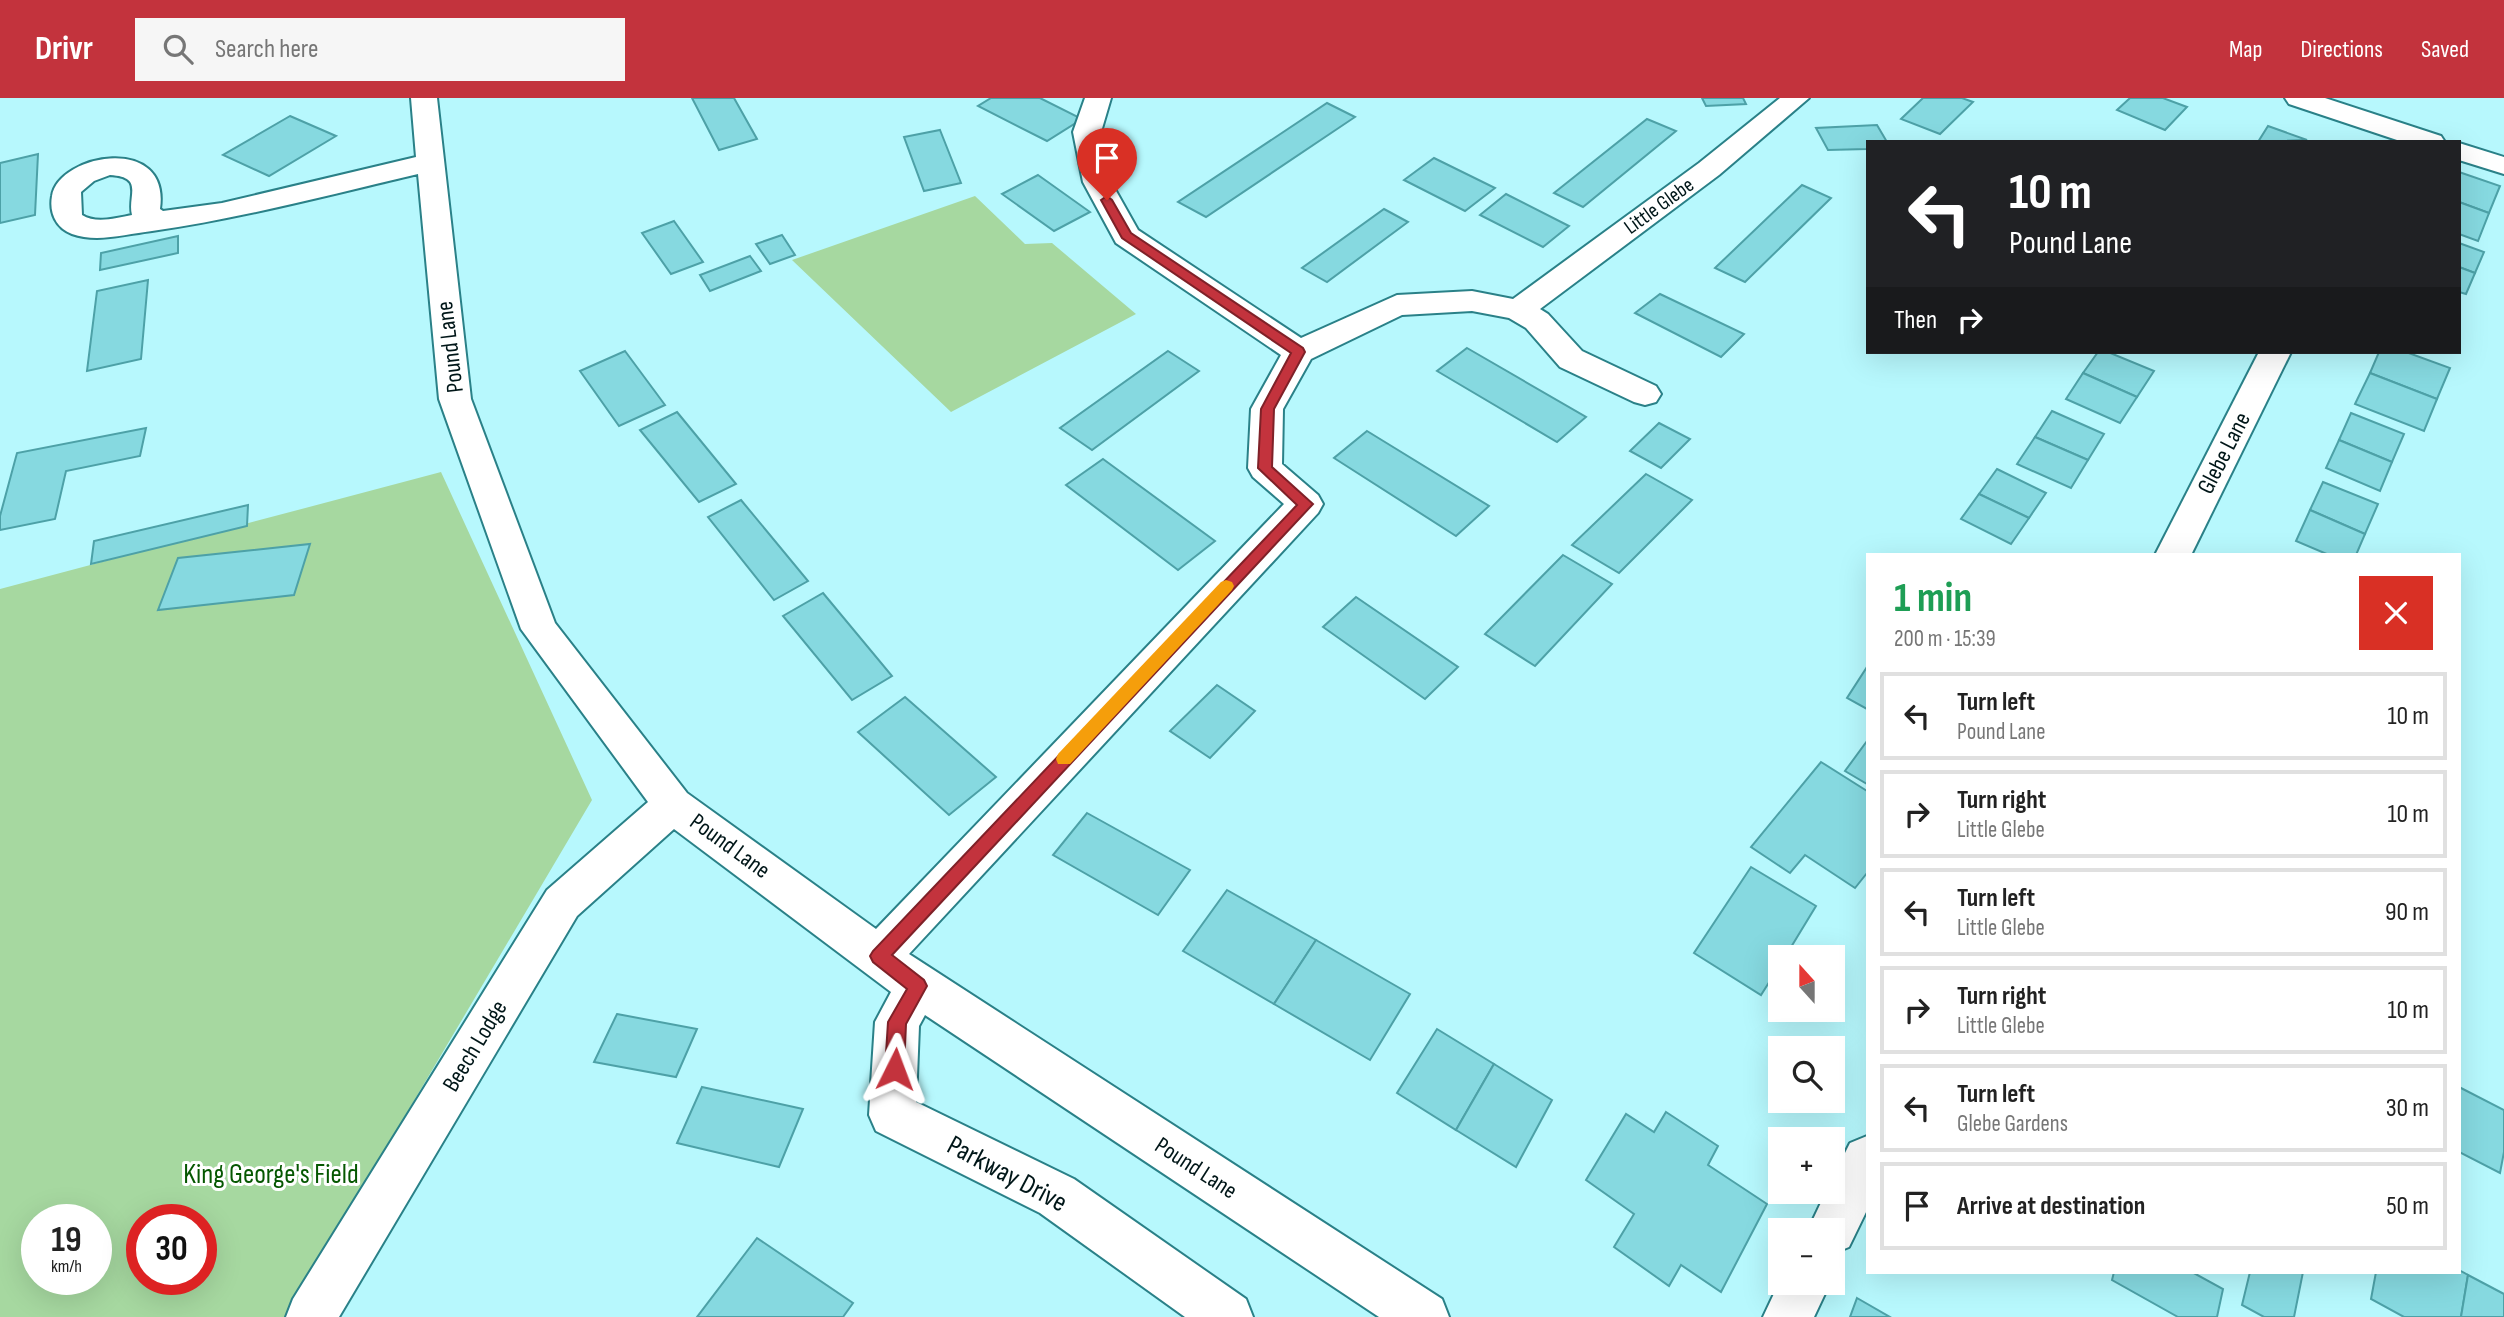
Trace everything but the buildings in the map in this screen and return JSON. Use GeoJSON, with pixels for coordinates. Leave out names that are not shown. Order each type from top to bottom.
{"type":"FeatureCollection","features":[{"type":"Feature","properties":{"kind":"street","name":"Pound Lane"},"geometry":{"type":"LineString","coordinates":[[424,98],[455,399],[539,629],[673,805],[918,986],[1424,1317]]}},
{"type":"Feature","properties":{"kind":"street"},"geometry":{"type":"LineString","coordinates":[[1098,98],[1087,132],[1097,182],[1126,236],[1299,352]]}},
{"type":"Feature","properties":{"kind":"street","name":"Little Glebe"},"geometry":{"type":"LineString","coordinates":[[1518,310],[1709,169],[1796,98]]}},
{"type":"Feature","properties":{"kind":"street"},"geometry":{"type":"LineString","coordinates":[[2298,98],[2385,135],[2418,140]]}},
{"type":"Feature","properties":{"kind":"street"},"geometry":{"type":"LineString","coordinates":[[2461,152],[2504,166]]}},
{"type":"Feature","properties":{"kind":"street"},"geometry":{"type":"LineString","coordinates":[[158,221],[222,212],[431,162]]}},
{"type":"Feature","properties":{"kind":"street"},"geometry":{"type":"LineString","coordinates":[[879,956],[1306,504],[1265,468],[1268,409],[1299,352],[1397,305],[1472,301],[1518,310],[1537,321],[1571,359],[1645,394]]}},
{"type":"Feature","properties":{"kind":"street","name":"Glebe Lane"},"geometry":{"type":"LineString","coordinates":[[2174,553],[2274,354]]}},
{"type":"Feature","properties":{"kind":"street","name":"Beech Lodge"},"geometry":{"type":"LineString","coordinates":[[311,1317],[562,903],[673,805]]}},
{"type":"Feature","properties":{"kind":"street","name":"Parkway Drive"},"geometry":{"type":"LineString","coordinates":[[918,986],[897,1022],[892,1115],[1057,1196],[1228,1317]]}},
{"type":"Feature","properties":{"kind":"street"},"geometry":{"type":"LineString","coordinates":[[1838,1218],[1866,1162]]}},
{"type":"Feature","properties":{"kind":"street"},"geometry":{"type":"LineString","coordinates":[[1788,1317],[1799,1295]]}},
{"type":"Feature","properties":{"kind":"green space"},"geometry":{"type":"Polygon","coordinates":[[[975,196],[1025,244],[1052,243],[1136,314],[951,412],[792,260],[975,196]]]}},
{"type":"Feature","properties":{"kind":"green space","name":"King George's Field"},"geometry":{"type":"Polygon","coordinates":[[[441,472],[592,800],[286,1317],[0,1317],[0,589],[441,472]]]}},
{"type":"Feature","properties":{"kind":"slow traffic"},"geometry":{"type":"LineString","coordinates":[[1064,759],[1226,586]]}},
{"type":"Feature","properties":{"kind":"route"},"geometry":{"type":"LineString","coordinates":[[895,1069],[897,1022],[918,986],[879,956],[1306,504],[1265,468],[1268,409],[1299,352],[1126,236],[1107,200]]}}]}
